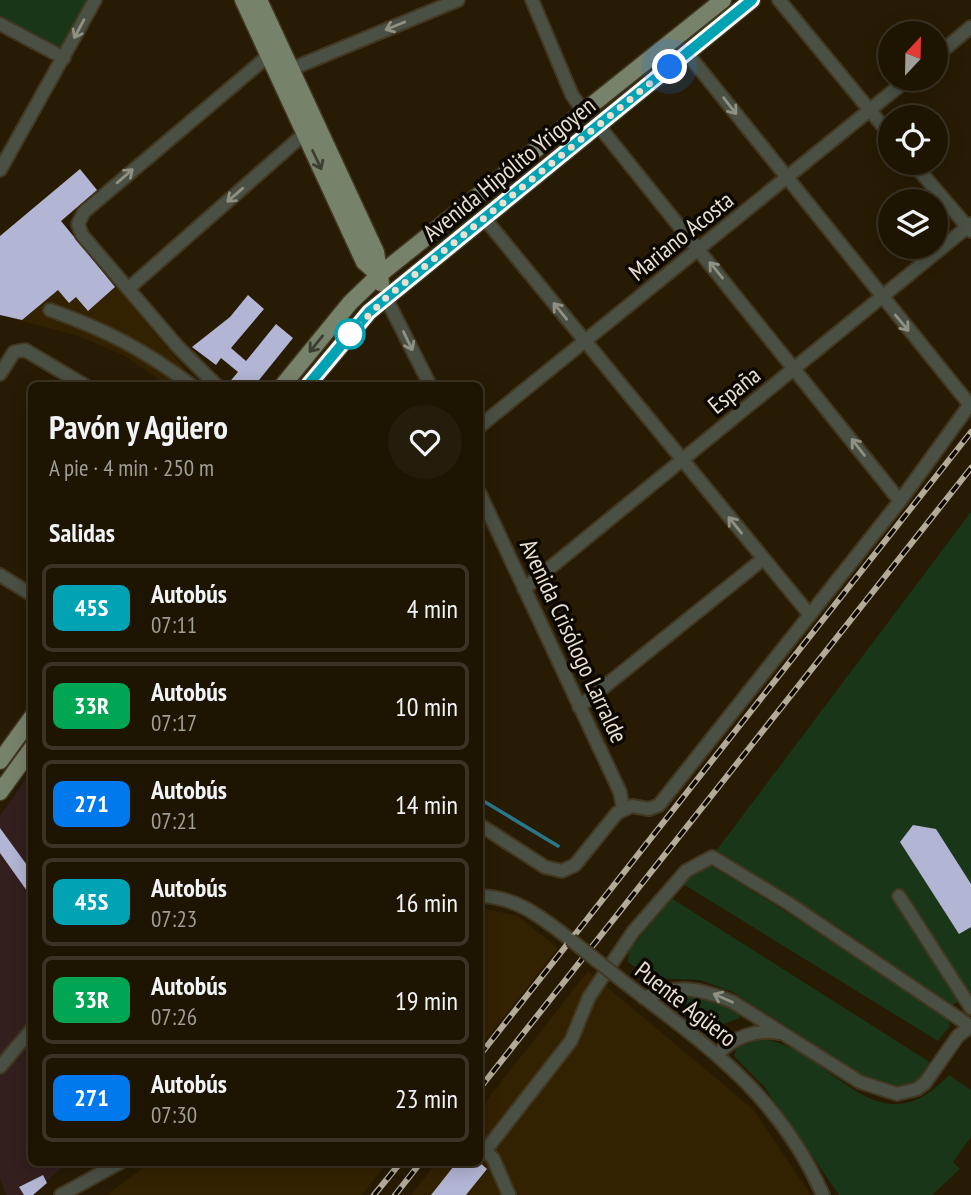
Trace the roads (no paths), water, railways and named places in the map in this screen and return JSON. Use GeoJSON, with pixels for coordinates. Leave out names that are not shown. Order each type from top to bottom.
{"type":"FeatureCollection","features":[{"type":"Feature","properties":{"kind":"main road"},"geometry":{"type":"LineString","coordinates":[[243,0],[274,50],[376,252],[386,298]]}},
{"type":"Feature","properties":{"kind":"main road"},"geometry":{"type":"LineString","coordinates":[[259,0],[274,50]]}},
{"type":"Feature","properties":{"kind":"main road","name":"Avenida Hipólito Yrigoyen"},"geometry":{"type":"LineString","coordinates":[[285,382],[350,303],[379,275],[723,0]]}},
{"type":"Feature","properties":{"kind":"main road","name":"Avenida Hipólito Yrigoyen"},"geometry":{"type":"LineString","coordinates":[[311,382],[369,312],[752,0]]}},
{"type":"Feature","properties":{"kind":"main road"},"geometry":{"type":"LineString","coordinates":[[284,72],[304,134],[364,262],[379,275]]}},
{"type":"Feature","properties":{"kind":"main road"},"geometry":{"type":"LineString","coordinates":[[0,761],[28,722]]}},
{"type":"Feature","properties":{"kind":"main road"},"geometry":{"type":"LineString","coordinates":[[0,792],[28,754]]}},
{"type":"Feature","properties":{"kind":"street"},"geometry":{"type":"LineString","coordinates":[[0,170],[94,0]]}},
{"type":"Feature","properties":{"kind":"street"},"geometry":{"type":"LineString","coordinates":[[284,72],[458,0]]}},
{"type":"Feature","properties":{"kind":"street"},"geometry":{"type":"LineString","coordinates":[[532,0],[572,95],[584,112]]}},
{"type":"Feature","properties":{"kind":"street"},"geometry":{"type":"LineString","coordinates":[[779,0],[878,121]]}},
{"type":"Feature","properties":{"kind":"street"},"geometry":{"type":"LineString","coordinates":[[0,24],[64,58]]}},
{"type":"Feature","properties":{"kind":"street"},"geometry":{"type":"LineString","coordinates":[[948,46],[971,27]]}},
{"type":"Feature","properties":{"kind":"street"},"geometry":{"type":"LineString","coordinates":[[213,382],[185,354],[82,235],[78,224],[83,212],[274,50]]}},
{"type":"Feature","properties":{"kind":"street"},"geometry":{"type":"LineString","coordinates":[[483,827],[545,866],[562,871],[575,865],[623,808],[632,806],[649,809],[659,805],[900,501],[970,404],[881,298],[687,53]]}},
{"type":"Feature","properties":{"kind":"street","name":"Mariano Acosta"},"geometry":{"type":"LineString","coordinates":[[483,424],[893,91]]}},
{"type":"Feature","properties":{"kind":"street"},"geometry":{"type":"LineString","coordinates":[[598,125],[900,501]]}},
{"type":"Feature","properties":{"kind":"street"},"geometry":{"type":"LineString","coordinates":[[129,288],[304,134]]}},
{"type":"Feature","properties":{"kind":"street"},"geometry":{"type":"LineString","coordinates":[[924,175],[970,227]]}},
{"type":"Feature","properties":{"kind":"street"},"geometry":{"type":"LineString","coordinates":[[485,219],[810,615]]}},
{"type":"Feature","properties":{"kind":"street","name":"España"},"geometry":{"type":"LineString","coordinates":[[524,589],[970,227]]}},
{"type":"Feature","properties":{"kind":"street"},"geometry":{"type":"LineString","coordinates":[[386,298],[428,382]]}},
{"type":"Feature","properties":{"kind":"street"},"geometry":{"type":"LineString","coordinates":[[50,310],[103,329],[154,357],[187,382]]}},
{"type":"Feature","properties":{"kind":"street"},"geometry":{"type":"LineString","coordinates":[[0,374],[14,352],[25,350],[79,382]]}},
{"type":"Feature","properties":{"kind":"street","name":"Avenida Crisólogo Larralde"},"geometry":{"type":"LineString","coordinates":[[483,502],[620,792],[623,808]]}},
{"type":"Feature","properties":{"kind":"street"},"geometry":{"type":"LineString","coordinates":[[579,707],[763,559]]}},
{"type":"Feature","properties":{"kind":"street"},"geometry":{"type":"LineString","coordinates":[[0,575],[28,592]]}},
{"type":"Feature","properties":{"kind":"street"},"geometry":{"type":"LineString","coordinates":[[509,1195],[493,1158],[485,1151],[571,1041],[589,997],[633,932],[686,871],[712,857],[788,903],[970,1026],[958,1036],[925,1083],[917,1089],[897,1094],[860,1082],[733,1002],[702,990],[678,987],[644,998]]}},
{"type":"Feature","properties":{"kind":"street","name":"Puente Agüero"},"geometry":{"type":"LineString","coordinates":[[483,896],[502,897],[538,915],[749,1081],[795,1140],[823,1195]]}},
{"type":"Feature","properties":{"kind":"street"},"geometry":{"type":"LineString","coordinates":[[899,896],[971,1008]]}},
{"type":"Feature","properties":{"kind":"street"},"geometry":{"type":"LineString","coordinates":[[717,1055],[724,1047],[749,1034],[781,1033]]}},
{"type":"Feature","properties":{"kind":"street"},"geometry":{"type":"LineString","coordinates":[[0,1067],[28,1034]]}},
{"type":"Feature","properties":{"kind":"street"},"geometry":{"type":"LineString","coordinates":[[61,1195],[106,1166]]}},
{"type":"Feature","properties":{"kind":"waterway"},"geometry":{"type":"LineString","coordinates":[[483,801],[558,846]]}},
{"type":"Feature","properties":{"kind":"railway"},"geometry":{"type":"LineString","coordinates":[[483,1051],[971,432]]}},
{"type":"Feature","properties":{"kind":"railway"},"geometry":{"type":"LineString","coordinates":[[483,1084],[971,468]]}},
{"type":"Feature","properties":{"kind":"railway"},"geometry":{"type":"LineString","coordinates":[[374,1195],[398,1166]]}},
{"type":"Feature","properties":{"kind":"railway"},"geometry":{"type":"LineString","coordinates":[[395,1195],[418,1166]]}}]}
